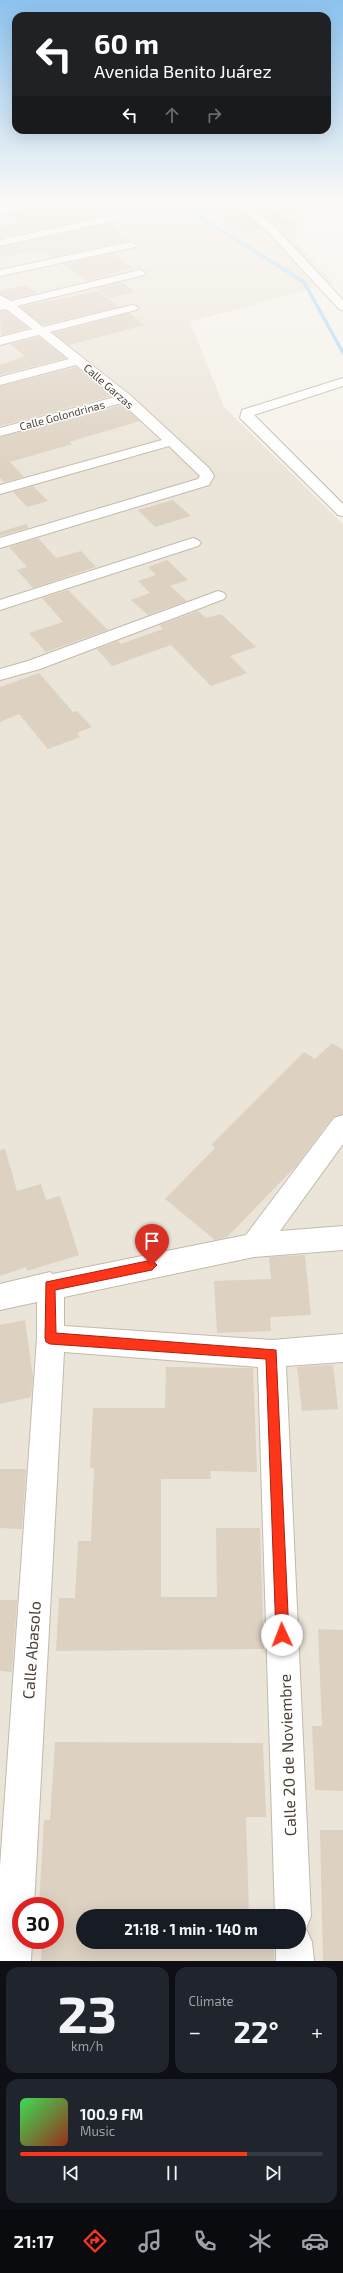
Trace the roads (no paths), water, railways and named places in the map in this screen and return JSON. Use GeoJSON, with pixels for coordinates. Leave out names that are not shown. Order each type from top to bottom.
{"type":"FeatureCollection","features":[{"type":"Feature","properties":{"kind":"street"},"geometry":{"type":"LineString","coordinates":[[3,303],[55,292]]}},
{"type":"Feature","properties":{"kind":"street"},"geometry":{"type":"LineString","coordinates":[[329,292],[343,307]]}},
{"type":"Feature","properties":{"kind":"street","name":"Calle Garzas"},"geometry":{"type":"LineString","coordinates":[[0,544],[204,482],[207,476],[204,471],[172,441],[80,360],[3,303]]}},
{"type":"Feature","properties":{"kind":"street"},"geometry":{"type":"LineString","coordinates":[[0,341],[132,308]]}},
{"type":"Feature","properties":{"kind":"street"},"geometry":{"type":"LineString","coordinates":[[0,381],[80,360]]}},
{"type":"Feature","properties":{"kind":"street"},"geometry":{"type":"LineString","coordinates":[[343,382],[247,413],[247,418],[343,512]]}},
{"type":"Feature","properties":{"kind":"street","name":"Calle Golondrinas"},"geometry":{"type":"LineString","coordinates":[[0,432],[124,398]]}},
{"type":"Feature","properties":{"kind":"street"},"geometry":{"type":"LineString","coordinates":[[0,490],[172,441]]}},
{"type":"Feature","properties":{"kind":"street"},"geometry":{"type":"LineString","coordinates":[[0,605],[194,543]]}},
{"type":"Feature","properties":{"kind":"street"},"geometry":{"type":"LineString","coordinates":[[0,675],[34,665],[218,596]]}},
{"type":"Feature","properties":{"kind":"street"},"geometry":{"type":"LineString","coordinates":[[254,1245],[343,1125]]}},
{"type":"Feature","properties":{"kind":"street"},"geometry":{"type":"LineString","coordinates":[[0,1297],[254,1245],[343,1238]]}},
{"type":"Feature","properties":{"kind":"street","name":"Calle Abasolo"},"geometry":{"type":"LineString","coordinates":[[12,1961],[50,1338],[50,1286]]}},
{"type":"Feature","properties":{"kind":"street"},"geometry":{"type":"LineString","coordinates":[[50,1338],[272,1354],[343,1348]]}},
{"type":"Feature","properties":{"kind":"street","name":"Calle 20 de Noviembre"},"geometry":{"type":"LineString","coordinates":[[272,1354],[293,1909]]}},
{"type":"Feature","properties":{"kind":"street"},"geometry":{"type":"LineString","coordinates":[[294,1949],[295,1961]]}},
{"type":"Feature","properties":{"kind":"waterway"},"geometry":{"type":"LineString","coordinates":[[309,292],[343,353]]}}]}
